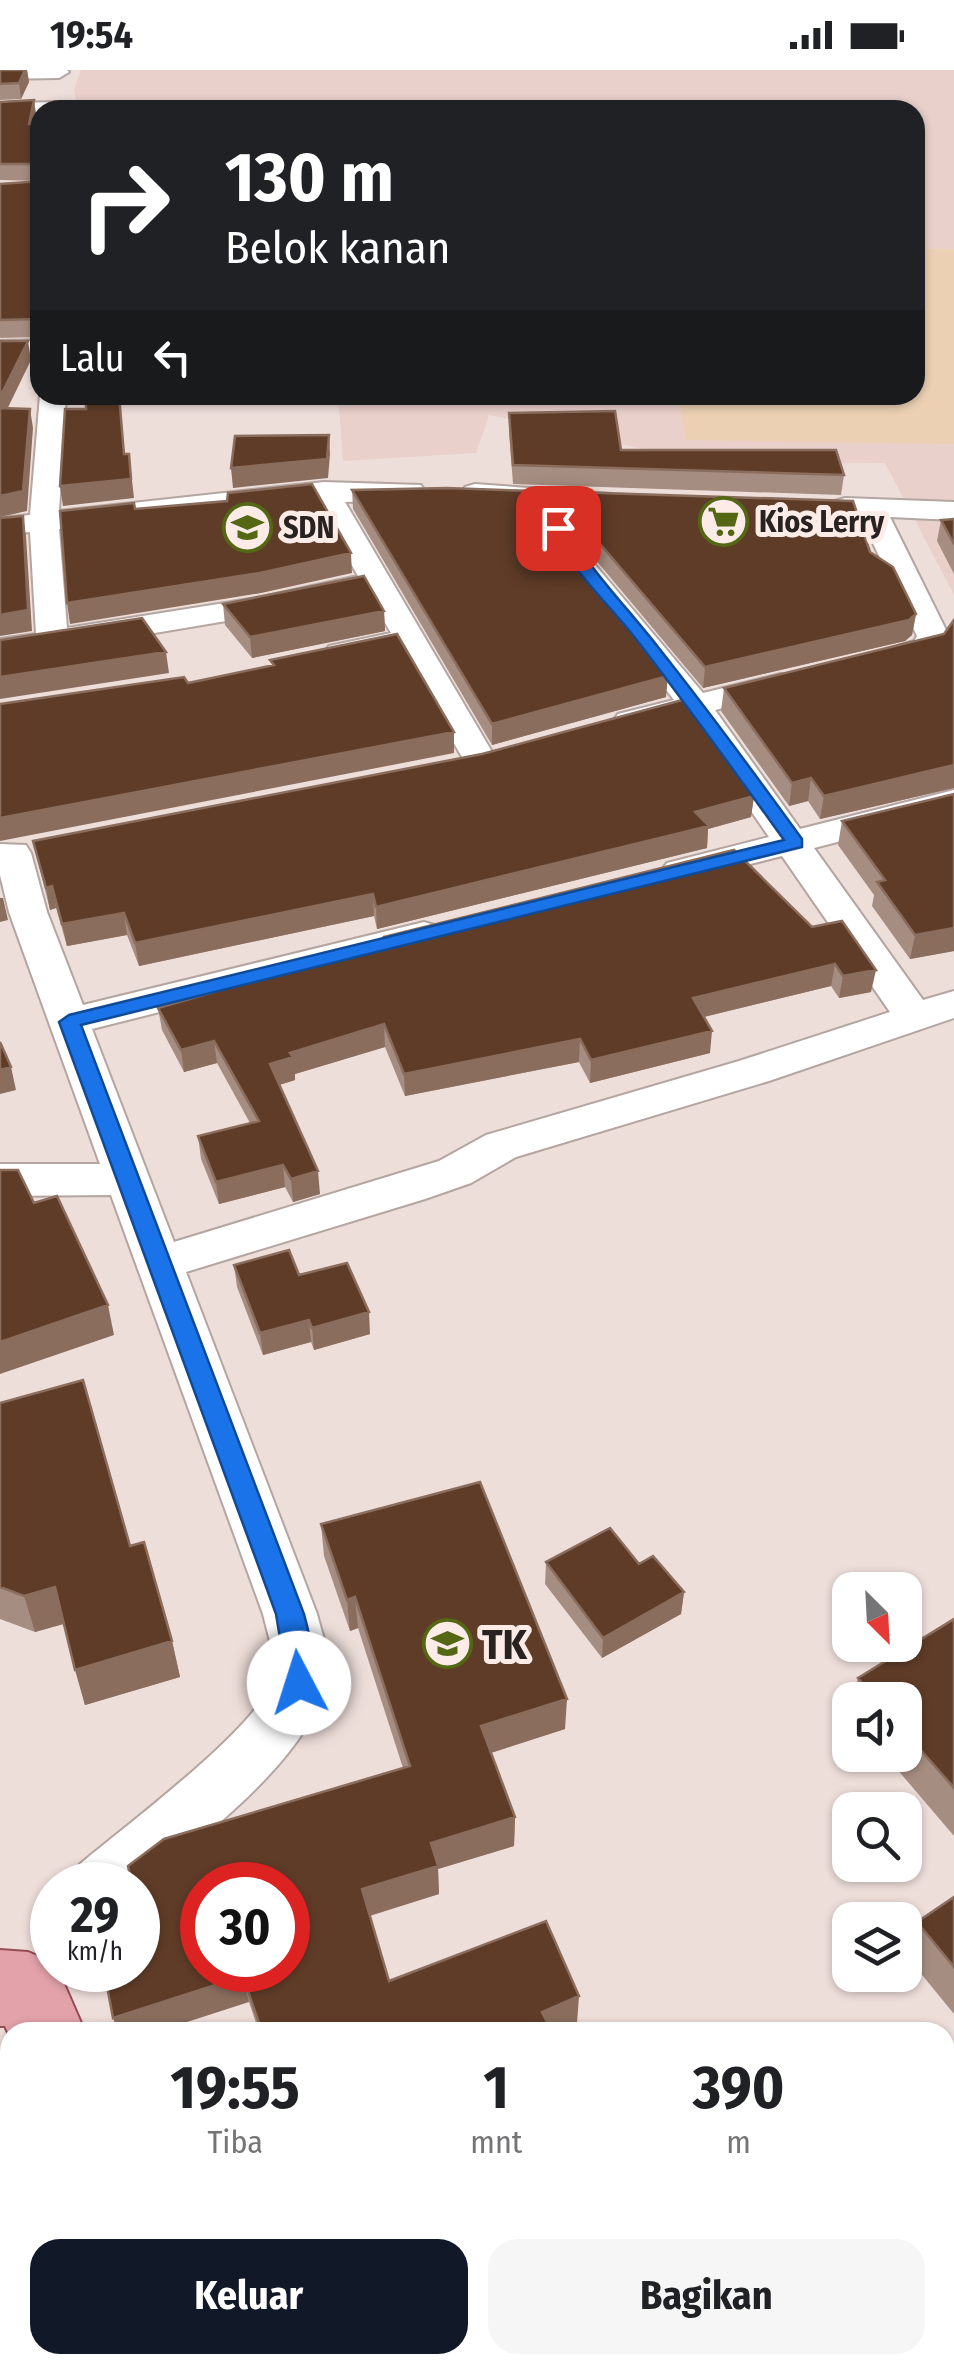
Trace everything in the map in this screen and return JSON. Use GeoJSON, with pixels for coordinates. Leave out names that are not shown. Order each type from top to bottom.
{"type":"FeatureCollection","features":[{"type":"Feature","properties":{"kind":"street"},"geometry":{"type":"LineString","coordinates":[[0,73],[58,71],[63,100]]}},
{"type":"Feature","properties":{"kind":"street"},"geometry":{"type":"LineString","coordinates":[[0,109],[30,109]]}},
{"type":"Feature","properties":{"kind":"street"},"geometry":{"type":"LineString","coordinates":[[0,349],[30,348]]}},
{"type":"Feature","properties":{"kind":"street"},"geometry":{"type":"LineString","coordinates":[[52,405],[44,522],[52,642]]}},
{"type":"Feature","properties":{"kind":"street"},"geometry":{"type":"LineString","coordinates":[[0,527],[324,492],[404,491],[668,503]]}},
{"type":"Feature","properties":{"kind":"street"},"geometry":{"type":"LineString","coordinates":[[324,492],[412,639],[498,758],[442,770]]}},
{"type":"Feature","properties":{"kind":"street"},"geometry":{"type":"LineString","coordinates":[[158,1264],[424,1183],[455,1172],[501,1146],[754,1071],[934,1011],[795,843],[624,614],[573,557],[544,499]]}},
{"type":"Feature","properties":{"kind":"street"},"geometry":{"type":"LineString","coordinates":[[815,506],[954,511]]}},
{"type":"Feature","properties":{"kind":"street"},"geometry":{"type":"LineString","coordinates":[[852,668],[918,652],[933,641],[870,507]]}},
{"type":"Feature","properties":{"kind":"street"},"geometry":{"type":"LineString","coordinates":[[0,649],[262,606],[376,582]]}},
{"type":"Feature","properties":{"kind":"street"},"geometry":{"type":"LineString","coordinates":[[316,658],[412,639]]}},
{"type":"Feature","properties":{"kind":"street"},"geometry":{"type":"LineString","coordinates":[[596,732],[694,704],[817,676]]}},
{"type":"Feature","properties":{"kind":"street"},"geometry":{"type":"LineString","coordinates":[[641,881],[954,801]]}},
{"type":"Feature","properties":{"kind":"street"},"geometry":{"type":"LineString","coordinates":[[21,852],[28,912],[290,1614],[299,1653],[299,1683],[282,1717],[250,1755],[127,1862]]}},
{"type":"Feature","properties":{"kind":"street"},"geometry":{"type":"LineString","coordinates":[[69,1022],[468,924]]}},
{"type":"Feature","properties":{"kind":"street"},"geometry":{"type":"LineString","coordinates":[[0,1180],[125,1179]]}},
{"type":"Feature","properties":{"kind":"shaded area"},"geometry":{"type":"Polygon","coordinates":[[[81,70],[954,70],[954,595],[885,463],[712,464],[489,415],[476,453],[343,461],[339,405],[925,405],[925,100],[76,100],[74,90],[81,70]]]}},
{"type":"Feature","properties":{"kind":"shaded area"},"geometry":{"type":"Polygon","coordinates":[[[925,249],[954,249],[954,444],[686,440],[680,405],[925,405],[925,249]]]}},
{"type":"Feature","properties":{"kind":"building"},"geometry":{"type":"Polygon","coordinates":[[[0,70],[25,70],[19,83],[0,84],[0,70]]]}},
{"type":"Feature","properties":{"kind":"building"},"geometry":{"type":"Polygon","coordinates":[[[30,100],[30,164],[0,164],[0,102],[30,100]]]}},
{"type":"Feature","properties":{"kind":"building"},"geometry":{"type":"Polygon","coordinates":[[[30,182],[30,319],[0,320],[0,184],[30,182]]]}},
{"type":"Feature","properties":{"kind":"building"},"geometry":{"type":"Polygon","coordinates":[[[0,341],[28,341],[0,397],[0,341]]]}},
{"type":"Feature","properties":{"kind":"building"},"geometry":{"type":"Polygon","coordinates":[[[86,405],[120,405],[124,454],[129,454],[131,479],[60,486],[65,409],[86,409],[86,405]]]}},
{"type":"Feature","properties":{"kind":"building"},"geometry":{"type":"Polygon","coordinates":[[[0,408],[30,409],[23,491],[0,496],[0,408]]]}},
{"type":"Feature","properties":{"kind":"building"},"geometry":{"type":"Polygon","coordinates":[[[615,411],[621,450],[836,450],[844,475],[513,465],[509,413],[615,411]]]}},
{"type":"Feature","properties":{"kind":"building"},"geometry":{"type":"Polygon","coordinates":[[[329,435],[327,459],[231,468],[235,436],[329,435]]]}},
{"type":"Feature","properties":{"kind":"building"},"geometry":{"type":"Polygon","coordinates":[[[312,484],[351,553],[260,573],[67,603],[60,511],[134,503],[135,509],[227,501],[228,493],[312,484]]]}},
{"type":"Feature","properties":{"kind":"building"},"geometry":{"type":"Polygon","coordinates":[[[352,490],[532,491],[560,545],[668,676],[492,724],[352,490]]]}},
{"type":"Feature","properties":{"kind":"building"},"geometry":{"type":"Polygon","coordinates":[[[570,492],[853,501],[870,552],[893,567],[916,614],[909,620],[705,667],[590,532],[570,492]]]}},
{"type":"Feature","properties":{"kind":"building"},"geometry":{"type":"Polygon","coordinates":[[[23,516],[28,610],[0,615],[0,518],[23,516]]]}},
{"type":"Feature","properties":{"kind":"building"},"geometry":{"type":"Polygon","coordinates":[[[954,519],[954,544],[941,520],[954,519]]]}},
{"type":"Feature","properties":{"kind":"building"},"geometry":{"type":"Polygon","coordinates":[[[364,576],[384,611],[250,637],[223,604],[364,576]]]}},
{"type":"Feature","properties":{"kind":"building"},"geometry":{"type":"Polygon","coordinates":[[[142,618],[166,652],[0,677],[0,640],[142,618]]]}},
{"type":"Feature","properties":{"kind":"building"},"geometry":{"type":"Polygon","coordinates":[[[954,620],[954,765],[824,796],[811,778],[792,783],[724,688],[944,634],[954,620]]]}},
{"type":"Feature","properties":{"kind":"building"},"geometry":{"type":"Polygon","coordinates":[[[397,634],[454,732],[0,818],[0,704],[184,677],[188,683],[274,665],[270,660],[397,634]]]}},
{"type":"Feature","properties":{"kind":"building"},"geometry":{"type":"Polygon","coordinates":[[[686,699],[754,796],[695,812],[709,826],[376,907],[373,894],[135,943],[124,913],[62,924],[52,886],[46,888],[33,841],[482,754],[686,699]]]}},
{"type":"Feature","properties":{"kind":"building"},"geometry":{"type":"Polygon","coordinates":[[[954,794],[954,928],[915,935],[877,882],[885,880],[842,821],[954,794]]]}},
{"type":"Feature","properties":{"kind":"building"},"geometry":{"type":"Polygon","coordinates":[[[734,850],[812,927],[842,921],[876,970],[843,976],[835,964],[693,998],[712,1031],[591,1060],[580,1039],[404,1074],[384,1024],[290,1053],[293,1057],[270,1064],[318,1171],[291,1179],[283,1165],[216,1182],[198,1136],[259,1121],[214,1041],[181,1050],[158,1008],[385,943],[384,937],[734,850]]]}},
{"type":"Feature","properties":{"kind":"building"},"geometry":{"type":"Polygon","coordinates":[[[0,1042],[11,1067],[0,1070],[0,1042]]]}},
{"type":"Feature","properties":{"kind":"building"},"geometry":{"type":"Polygon","coordinates":[[[0,1170],[18,1170],[34,1203],[57,1196],[108,1305],[0,1342],[0,1170]]]}},
{"type":"Feature","properties":{"kind":"building"},"geometry":{"type":"Polygon","coordinates":[[[289,1250],[299,1275],[347,1263],[369,1312],[312,1328],[309,1320],[260,1333],[234,1265],[289,1250]]]}},
{"type":"Feature","properties":{"kind":"building"},"geometry":{"type":"Polygon","coordinates":[[[83,1380],[130,1546],[144,1542],[172,1641],[75,1670],[55,1587],[24,1596],[0,1587],[0,1403],[83,1380]]]}},
{"type":"Feature","properties":{"kind":"building"},"geometry":{"type":"Polygon","coordinates":[[[480,1482],[567,1699],[481,1726],[515,1817],[431,1843],[438,1866],[362,1889],[389,1981],[546,1921],[579,1996],[542,2012],[547,2022],[259,2022],[248,1992],[310,1992],[310,1862],[180,1862],[180,1992],[193,1992],[113,2018],[108,1992],[160,1992],[160,1862],[133,1862],[164,1839],[410,1766],[355,1597],[347,1600],[321,1524],[480,1482]]]}},
{"type":"Feature","properties":{"kind":"building"},"geometry":{"type":"Polygon","coordinates":[[[610,1528],[639,1564],[653,1556],[684,1592],[603,1638],[546,1562],[610,1528]]]}},
{"type":"Feature","properties":{"kind":"building"},"geometry":{"type":"Polygon","coordinates":[[[954,1619],[954,1788],[922,1751],[922,1682],[861,1682],[858,1678],[884,1662],[922,1662],[922,1639],[954,1619]]]}},
{"type":"Feature","properties":{"kind":"building"},"geometry":{"type":"Polygon","coordinates":[[[954,1897],[954,1967],[922,1928],[922,1919],[954,1897]]]}},
{"type":"Feature","properties":{"kind":"place","name":"Kios Lerry"},"geometry":{"type":"Point","coordinates":[724,522]}},
{"type":"Feature","properties":{"kind":"place","name":"SDN"},"geometry":{"type":"Point","coordinates":[248,528]}},
{"type":"Feature","properties":{"kind":"place","name":"TK"},"geometry":{"type":"Point","coordinates":[447,1644]}},
{"type":"Feature","properties":{"kind":"route"},"geometry":{"type":"LineString","coordinates":[[299,1683],[299,1653],[290,1614],[69,1022],[795,843],[694,704],[624,614],[573,557],[558,528]]}}]}
